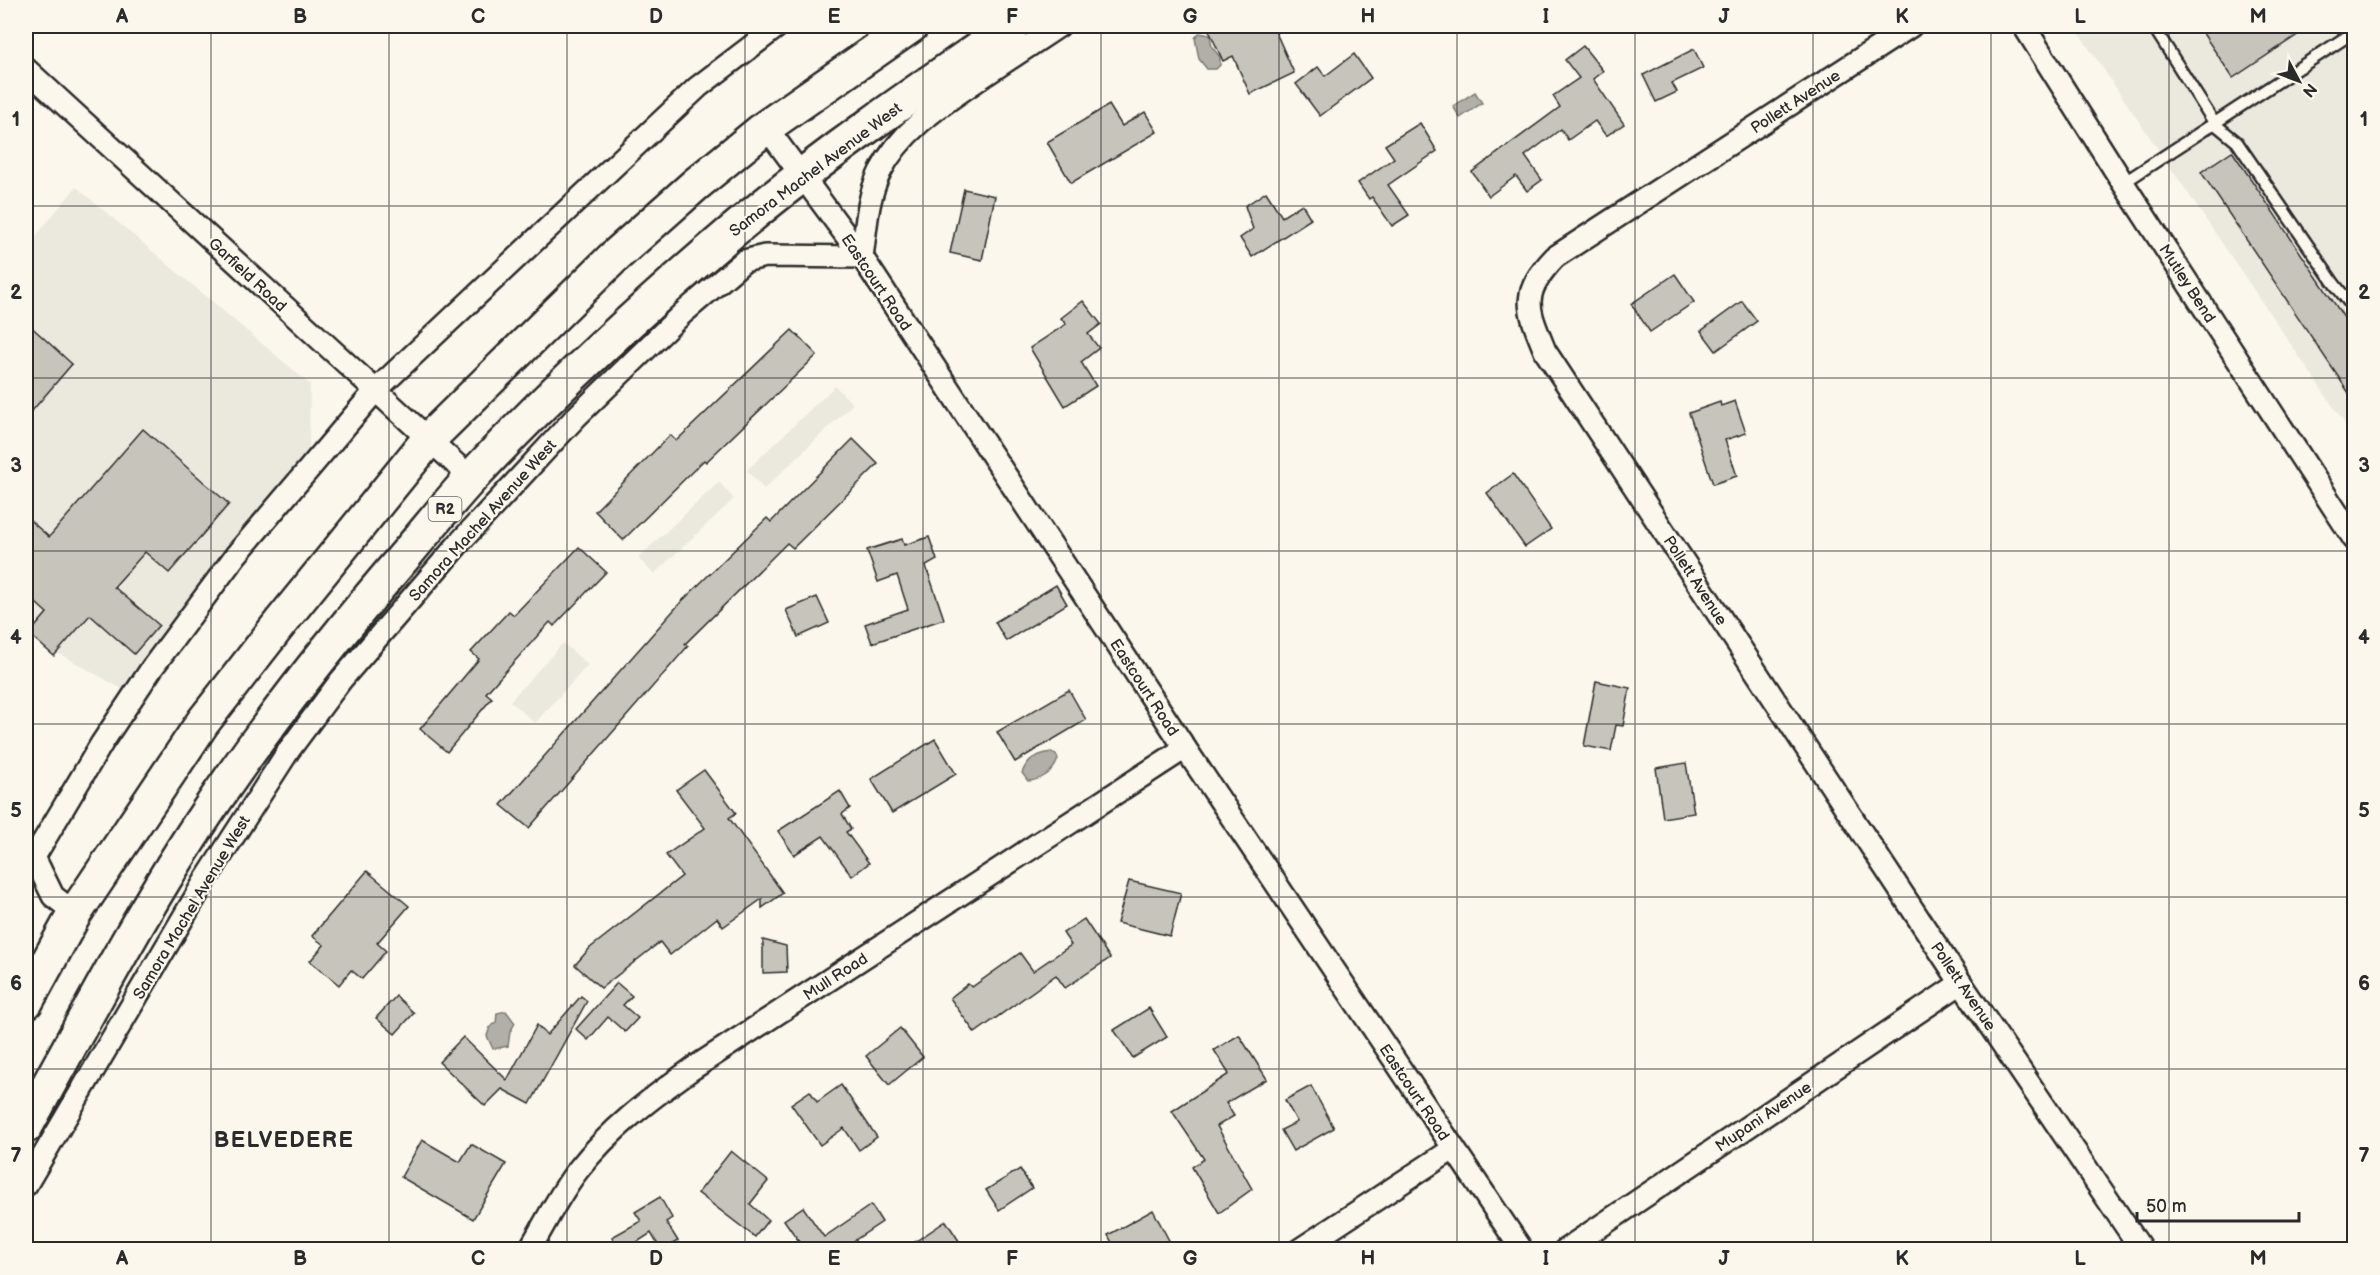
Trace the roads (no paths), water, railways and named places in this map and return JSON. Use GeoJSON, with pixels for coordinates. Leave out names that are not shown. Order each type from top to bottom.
{"type":"FeatureCollection","features":[{"type":"Feature","properties":{"kind":"highway"},"geometry":{"type":"LineString","coordinates":[[26,1002],[75,913],[203,722],[280,622],[429,440],[614,257],[766,127],[911,26]]}},
{"type":"Feature","properties":{"kind":"highway","name":"Samora Machel Avenue West"},"geometry":{"type":"LineString","coordinates":[[26,1126],[148,906],[252,748],[342,630],[471,478],[552,396],[646,307],[729,234],[802,176],[919,90],[1012,26]]}},
{"type":"Feature","properties":{"kind":"street"},"geometry":{"type":"LineString","coordinates":[[75,913],[53,896],[30,860],[102,742],[152,668],[236,555],[375,391],[698,87],[777,26]]}},
{"type":"Feature","properties":{"kind":"street","name":"Samora Machel Avenue West"},"geometry":{"type":"LineString","coordinates":[[26,1185],[206,879],[306,725],[348,672],[514,482],[628,366],[744,261],[765,256],[862,257],[870,202],[879,173],[894,149],[912,128],[937,107],[1059,26]]}},
{"type":"Feature","properties":{"kind":"street","name":"Pollett Avenue"},"geometry":{"type":"LineString","coordinates":[[1911,26],[1555,257],[1538,275],[1529,298],[1534,324],[1545,351],[1961,982],[2142,1250]]}},
{"type":"Feature","properties":{"kind":"street","name":"Mutley Bend"},"geometry":{"type":"LineString","coordinates":[[2024,26],[2123,183],[2355,539]]}},
{"type":"Feature","properties":{"kind":"street","name":"Garfield Road"},"geometry":{"type":"LineString","coordinates":[[26,69],[471,478]]}},
{"type":"Feature","properties":{"kind":"street","name":"Eastcourt Road"},"geometry":{"type":"LineString","coordinates":[[766,127],[862,257],[1185,748],[1522,1250]]}},
{"type":"Feature","properties":{"kind":"street","name":"Mull Road"},"geometry":{"type":"LineString","coordinates":[[529,1250],[577,1171],[609,1134],[648,1101],[692,1069],[1185,748]]}},
{"type":"Feature","properties":{"kind":"street","name":"Mupani Avenue"},"geometry":{"type":"LineString","coordinates":[[1565,1250],[1961,982]]}},
{"type":"Feature","properties":{"kind":"street"},"geometry":{"type":"LineString","coordinates":[[1299,1250],[1453,1149]]}},
{"type":"Feature","properties":{"kind":"lane"},"geometry":{"type":"LineString","coordinates":[[2153,26],[2215,124],[2237,142],[2333,282],[2355,309]]}},
{"type":"Feature","properties":{"kind":"lane"},"geometry":{"type":"LineString","coordinates":[[2123,183],[2355,32]]}},
{"type":"Feature","properties":{"kind":"district","name":"BELVEDERE"},"geometry":{"type":"Point","coordinates":[284,1139]}}]}
